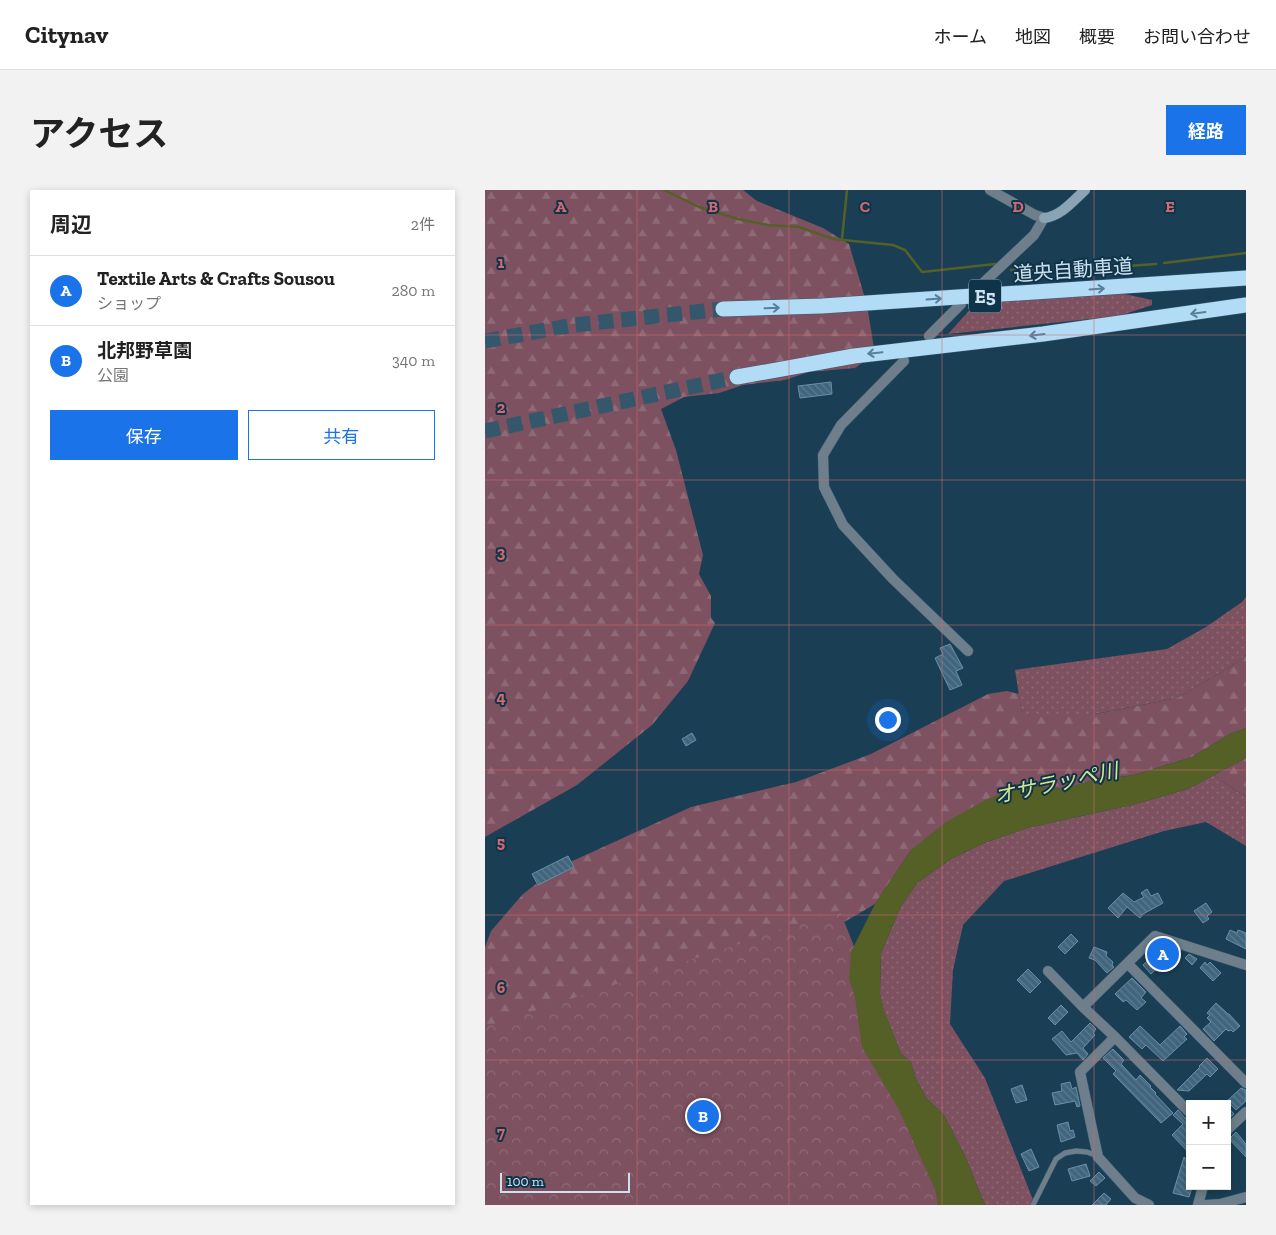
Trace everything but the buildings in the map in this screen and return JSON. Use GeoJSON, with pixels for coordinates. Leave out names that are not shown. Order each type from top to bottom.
{"type":"FeatureCollection","features":[{"type":"Feature","properties":{"kind":"highway","name":"道央自動車道"},"geometry":{"type":"LineString","coordinates":[[723,309],[822,306],[1246,278]]}},
{"type":"Feature","properties":{"kind":"highway","name":"E5"},"geometry":{"type":"LineString","coordinates":[[737,377],[854,356],[1043,334],[1246,305]]}},
{"type":"Feature","properties":{"kind":"main road"},"geometry":{"type":"LineString","coordinates":[[1044,218],[1053,217],[1065,209],[1085,190]]}},
{"type":"Feature","properties":{"kind":"street"},"geometry":{"type":"LineString","coordinates":[[978,288],[1034,235],[1044,218],[1026,211],[989,190]]}},
{"type":"Feature","properties":{"kind":"street"},"geometry":{"type":"LineString","coordinates":[[929,336],[961,304]]}},
{"type":"Feature","properties":{"kind":"street"},"geometry":{"type":"LineString","coordinates":[[904,361],[841,424],[823,456],[824,487],[843,524],[893,579],[968,651]]}},
{"type":"Feature","properties":{"kind":"street"},"geometry":{"type":"LineString","coordinates":[[1083,1007],[1155,936],[1246,964]]}},
{"type":"Feature","properties":{"kind":"street"},"geometry":{"type":"LineString","coordinates":[[1128,964],[1246,1082]]}},
{"type":"Feature","properties":{"kind":"street"},"geometry":{"type":"LineString","coordinates":[[1048,971],[1186,1109]]}},
{"type":"Feature","properties":{"kind":"street"},"geometry":{"type":"LineString","coordinates":[[1115,1037],[1080,1072],[1098,1157],[1135,1198],[1149,1205]]}},
{"type":"Feature","properties":{"kind":"street"},"geometry":{"type":"LineString","coordinates":[[1231,1126],[1246,1112]]}},
{"type":"Feature","properties":{"kind":"street"},"geometry":{"type":"LineString","coordinates":[[1198,1205],[1202,1190]]}},
{"type":"Feature","properties":{"kind":"street"},"geometry":{"type":"LineString","coordinates":[[1206,1205],[1221,1204],[1246,1197]]}},
{"type":"Feature","properties":{"kind":"lane"},"geometry":{"type":"LineString","coordinates":[[1033,1205],[1056,1159],[1065,1153],[1076,1151],[1087,1152],[1098,1157]]}},
{"type":"Feature","properties":{"kind":"green space"},"geometry":{"type":"Polygon","coordinates":[[[485,190],[743,190],[757,201],[823,228],[849,244],[867,305],[875,354],[855,368],[809,372],[785,380],[743,385],[719,393],[684,397],[661,409],[676,450],[703,555],[699,574],[711,596],[711,618],[715,623],[688,681],[652,725],[577,785],[485,837],[485,190]]]}},
{"type":"Feature","properties":{"kind":"green space"},"geometry":{"type":"Polygon","coordinates":[[[1120,293],[1152,300],[1152,305],[1119,316],[948,334],[977,302],[1120,293]]]}},
{"type":"Feature","properties":{"kind":"green space"},"geometry":{"type":"Polygon","coordinates":[[[1246,597],[1246,655],[1233,665],[1177,698],[1095,714],[1022,714],[1015,670],[1167,649],[1206,627],[1242,602],[1246,597]]]}},
{"type":"Feature","properties":{"kind":"green space"},"geometry":{"type":"Polygon","coordinates":[[[1246,655],[1246,728],[1230,734],[1192,757],[1134,775],[1095,780],[1063,789],[1026,785],[911,850],[875,904],[768,967],[485,1105],[485,947],[491,931],[523,894],[557,868],[691,807],[796,782],[871,754],[988,694],[1007,691],[1019,694],[1022,714],[1096,714],[1177,698],[1233,665],[1246,655]]]}},
{"type":"Feature","properties":{"kind":"green space"},"geometry":{"type":"Polygon","coordinates":[[[1246,758],[1246,796],[1214,775],[1246,758]]]}},
{"type":"Feature","properties":{"kind":"green space"},"geometry":{"type":"Polygon","coordinates":[[[1214,775],[1246,796],[1246,846],[1206,822],[1164,831],[1004,881],[963,925],[953,970],[950,1024],[985,1078],[1035,1205],[985,1205],[965,1156],[944,1115],[927,1099],[916,1079],[911,1062],[901,1054],[884,1011],[880,994],[881,953],[901,906],[917,883],[951,859],[984,843],[1027,828],[1132,805],[1188,789],[1214,775]]]}},
{"type":"Feature","properties":{"kind":"green space"},"geometry":{"type":"Polygon","coordinates":[[[840,911],[957,1205],[485,1205],[485,1027],[840,911]]]}},
{"type":"Feature","properties":{"kind":"shaded area","name":"オサラッペ川"},"geometry":{"type":"Polygon","coordinates":[[[1246,728],[1246,758],[1188,789],[1132,805],[1027,828],[984,843],[951,859],[917,883],[901,906],[881,953],[880,994],[884,1010],[901,1054],[911,1062],[916,1079],[927,1099],[944,1115],[965,1156],[985,1205],[938,1205],[935,1189],[898,1108],[862,1047],[855,997],[849,979],[851,952],[875,904],[911,850],[946,822],[987,799],[1026,785],[1063,789],[1095,780],[1134,775],[1192,757],[1230,734],[1246,728]]]}},
{"type":"Feature","properties":{"kind":"waterway"},"geometry":{"type":"LineString","coordinates":[[664,190],[699,207],[738,219],[768,225],[799,227],[833,239],[893,245],[905,250],[922,272],[995,264]]}},
{"type":"Feature","properties":{"kind":"waterway"},"geometry":{"type":"LineString","coordinates":[[842,239],[847,190]]}},
{"type":"Feature","properties":{"kind":"waterway"},"geometry":{"type":"LineString","coordinates":[[1164,263],[1246,253]]}},
{"type":"Feature","properties":{"kind":"waterway"},"geometry":{"type":"LineString","coordinates":[[1011,270],[1054,271],[1156,264]]}},
{"type":"Feature","properties":{"kind":"tunnel"},"geometry":{"type":"LineString","coordinates":[[485,341],[574,325],[723,309]]}},
{"type":"Feature","properties":{"kind":"tunnel"},"geometry":{"type":"LineString","coordinates":[[485,431],[737,377]]}},
{"type":"Feature","properties":{"kind":"place","name":"Textile Arts & Crafts Sousou"},"geometry":{"type":"Point","coordinates":[1163,954]}},
{"type":"Feature","properties":{"kind":"place","name":"北邦野草園"},"geometry":{"type":"Point","coordinates":[703,1116]}}]}
